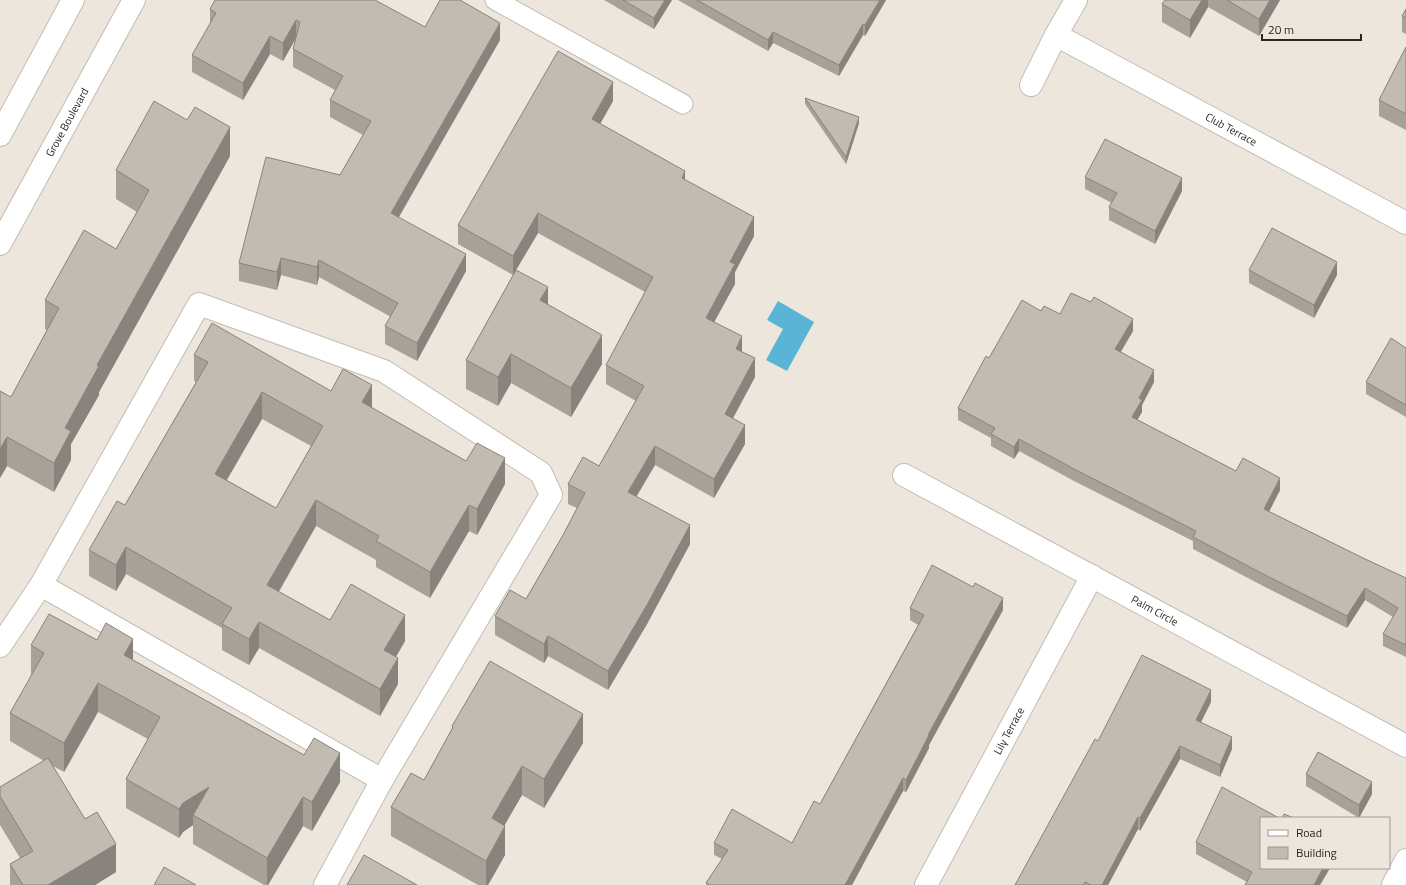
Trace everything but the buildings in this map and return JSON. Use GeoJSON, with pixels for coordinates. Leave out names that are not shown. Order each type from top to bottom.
{"type":"FeatureCollection","features":[{"type":"Feature","properties":{"kind":"street"},"geometry":{"type":"LineString","coordinates":[[0,135],[73,0]]}},
{"type":"Feature","properties":{"kind":"street","name":"Grove Boulevard"},"geometry":{"type":"LineString","coordinates":[[0,244],[134,0]]}},
{"type":"Feature","properties":{"kind":"street"},"geometry":{"type":"LineString","coordinates":[[1031,86],[1056,35],[1076,0]]}},
{"type":"Feature","properties":{"kind":"street","name":"Club Terrace"},"geometry":{"type":"LineString","coordinates":[[1056,35],[1406,223]]}},
{"type":"Feature","properties":{"kind":"street"},"geometry":{"type":"LineString","coordinates":[[0,646],[41,585],[199,304],[384,371],[540,473],[551,496],[382,780],[325,885]]}},
{"type":"Feature","properties":{"kind":"street","name":"Palm Circle"},"geometry":{"type":"LineString","coordinates":[[904,475],[1406,746]]}},
{"type":"Feature","properties":{"kind":"street","name":"Lily Terrace"},"geometry":{"type":"LineString","coordinates":[[926,885],[1092,576]]}},
{"type":"Feature","properties":{"kind":"street"},"geometry":{"type":"LineString","coordinates":[[41,585],[382,780]]}},
{"type":"Feature","properties":{"kind":"street"},"geometry":{"type":"LineString","coordinates":[[1392,885],[1406,860]]}},
{"type":"Feature","properties":{"kind":"lane"},"geometry":{"type":"LineString","coordinates":[[495,0],[683,104]]}},
{"type":"Feature","properties":{"kind":"water"},"geometry":{"type":"Polygon","coordinates":[[[778,301],[814,322],[787,371],[766,360],[783,329],[767,320],[778,301]]]}}]}
